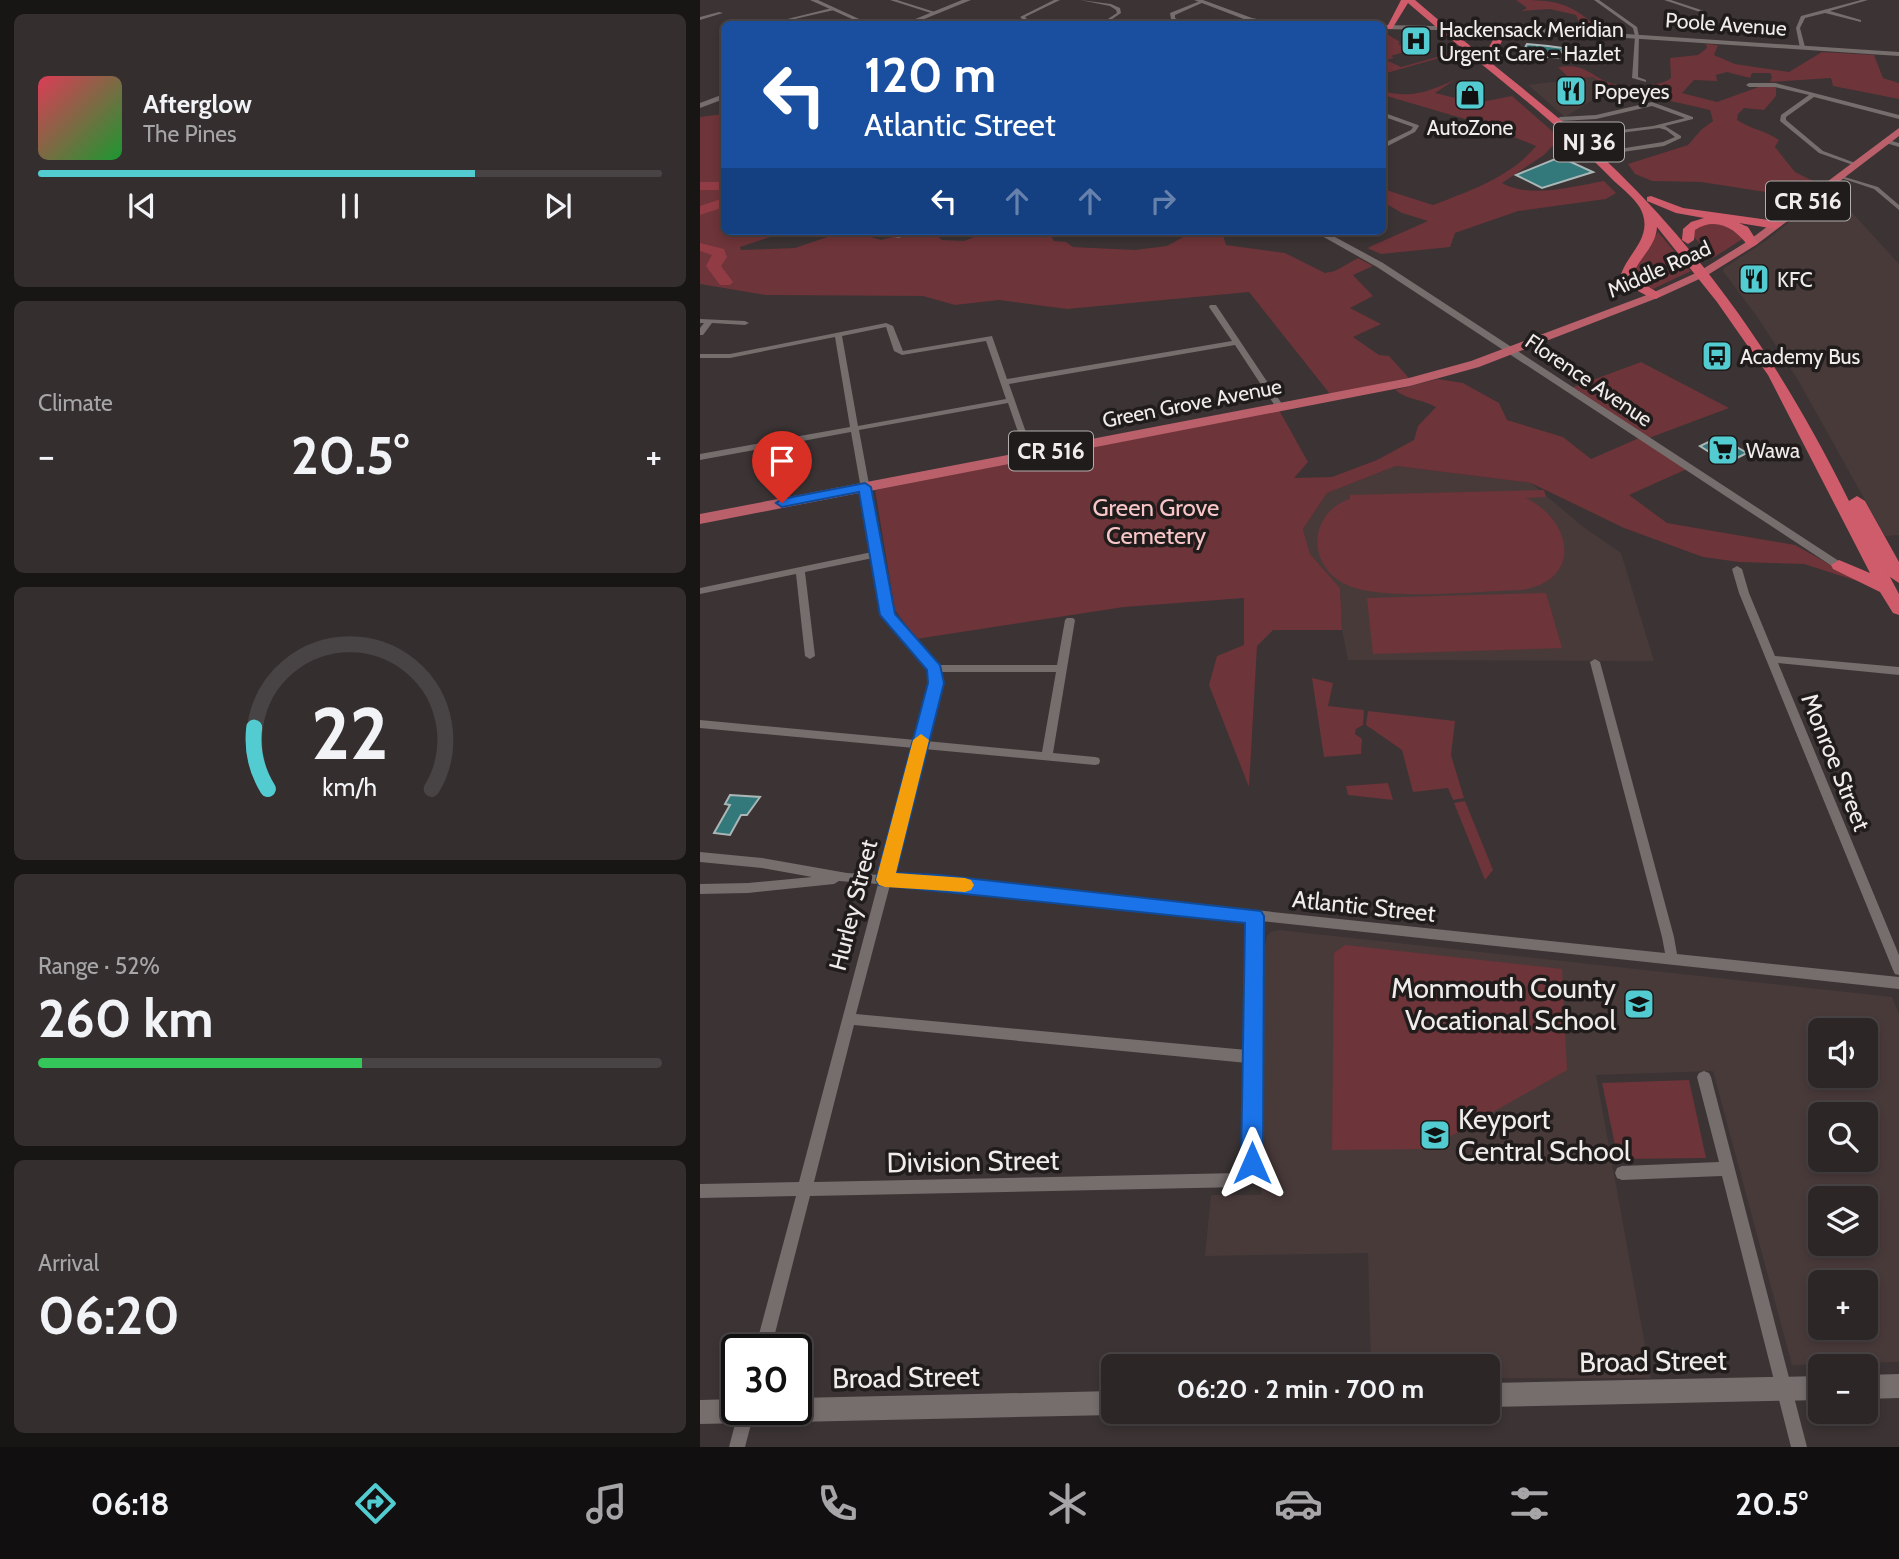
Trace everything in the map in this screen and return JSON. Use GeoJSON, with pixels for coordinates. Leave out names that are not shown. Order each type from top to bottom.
{"type":"FeatureCollection","features":[{"type":"Feature","properties":{"kind":"highway"},"geometry":{"type":"LineString","coordinates":[[1386,27],[1408,0]]}},
{"type":"Feature","properties":{"kind":"highway","name":"NJ 36"},"geometry":{"type":"LineString","coordinates":[[1408,0],[1580,144],[1693,244],[1689,229],[1693,225],[1711,221],[1739,227],[1747,233],[1752,243]]}},
{"type":"Feature","properties":{"kind":"highway","name":"NJ 36"},"geometry":{"type":"LineString","coordinates":[[1420,0],[1602,153],[1708,267],[1794,388],[1893,583],[1899,609]]}},
{"type":"Feature","properties":{"kind":"highway"},"geometry":{"type":"LineString","coordinates":[[1493,60],[1492,51],[1504,28]]}},
{"type":"Feature","properties":{"kind":"highway"},"geometry":{"type":"LineString","coordinates":[[1656,295],[1634,284],[1628,274],[1629,267],[1650,241],[1653,229],[1650,204],[1776,225]]}},
{"type":"Feature","properties":{"kind":"highway","name":"NJ 36"},"geometry":{"type":"LineString","coordinates":[[1708,267],[1770,370],[1868,554],[1893,583]]}},
{"type":"Feature","properties":{"kind":"highway"},"geometry":{"type":"LineString","coordinates":[[1839,565],[1860,562],[1868,554]]}},
{"type":"Feature","properties":{"kind":"highway"},"geometry":{"type":"LineString","coordinates":[[1839,565],[1893,583]]}},
{"type":"Feature","properties":{"kind":"main road"},"geometry":{"type":"LineString","coordinates":[[915,21],[968,0]]}},
{"type":"Feature","properties":{"kind":"main road"},"geometry":{"type":"LineString","coordinates":[[700,106],[721,97]]}},
{"type":"Feature","properties":{"kind":"main road","name":"Middle Road"},"geometry":{"type":"LineString","coordinates":[[1403,384],[1456,370],[1656,295],[1752,243],[1899,131]]}},
{"type":"Feature","properties":{"kind":"main road","name":"Green Grove Avenue"},"geometry":{"type":"LineString","coordinates":[[700,519],[1403,384]]}},
{"type":"Feature","properties":{"kind":"main road"},"geometry":{"type":"LineString","coordinates":[[1878,1387],[1899,1386]]}},
{"type":"Feature","properties":{"kind":"main road","name":"Broad Street"},"geometry":{"type":"LineString","coordinates":[[1500,1395],[1808,1388]]}},
{"type":"Feature","properties":{"kind":"main road","name":"Broad Street"},"geometry":{"type":"LineString","coordinates":[[812,1409],[1101,1403]]}},
{"type":"Feature","properties":{"kind":"main road","name":"Broad Street"},"geometry":{"type":"LineString","coordinates":[[700,1412],[721,1411]]}},
{"type":"Feature","properties":{"kind":"street"},"geometry":{"type":"LineString","coordinates":[[813,0],[858,21]]}},
{"type":"Feature","properties":{"kind":"street"},"geometry":{"type":"LineString","coordinates":[[892,0],[936,13]]}},
{"type":"Feature","properties":{"kind":"street"},"geometry":{"type":"LineString","coordinates":[[1027,21],[1022,17],[1058,0]]}},
{"type":"Feature","properties":{"kind":"street"},"geometry":{"type":"LineString","coordinates":[[1082,0],[1118,9],[1119,13],[1107,21]]}},
{"type":"Feature","properties":{"kind":"street"},"geometry":{"type":"LineString","coordinates":[[1596,0],[1632,24],[1637,36],[1636,78],[1644,81]]}},
{"type":"Feature","properties":{"kind":"street"},"geometry":{"type":"LineString","coordinates":[[1666,0],[1705,12]]}},
{"type":"Feature","properties":{"kind":"street"},"geometry":{"type":"LineString","coordinates":[[1802,47],[1799,22],[1810,14],[1866,0]]}},
{"type":"Feature","properties":{"kind":"street"},"geometry":{"type":"LineString","coordinates":[[1178,21],[1172,14],[1199,1],[1259,21]]}},
{"type":"Feature","properties":{"kind":"street"},"geometry":{"type":"LineString","coordinates":[[782,21],[832,9]]}},
{"type":"Feature","properties":{"kind":"street"},"geometry":{"type":"LineString","coordinates":[[1824,10],[1859,21]]}},
{"type":"Feature","properties":{"kind":"street"},"geometry":{"type":"LineString","coordinates":[[700,19],[721,13]]}},
{"type":"Feature","properties":{"kind":"street","name":"Poole Avenue"},"geometry":{"type":"LineString","coordinates":[[1386,27],[1504,28],[1899,54]]}},
{"type":"Feature","properties":{"kind":"street"},"geometry":{"type":"LineString","coordinates":[[1749,85],[1775,85],[1899,117]]}},
{"type":"Feature","properties":{"kind":"street"},"geometry":{"type":"LineString","coordinates":[[1813,95],[1783,116],[1783,121],[1821,152],[1856,164]]}},
{"type":"Feature","properties":{"kind":"street"},"geometry":{"type":"LineString","coordinates":[[1560,119],[1596,117],[1649,104],[1690,118],[1658,126],[1582,136]]}},
{"type":"Feature","properties":{"kind":"street"},"geometry":{"type":"LineString","coordinates":[[1386,115],[1416,126],[1413,131],[1386,145]]}},
{"type":"Feature","properties":{"kind":"street"},"geometry":{"type":"LineString","coordinates":[[1602,153],[1664,144],[1679,138],[1668,129],[1658,126]]}},
{"type":"Feature","properties":{"kind":"street"},"geometry":{"type":"LineString","coordinates":[[1885,141],[1899,145]]}},
{"type":"Feature","properties":{"kind":"street"},"geometry":{"type":"LineString","coordinates":[[1840,176],[1876,188],[1899,208]]}},
{"type":"Feature","properties":{"kind":"street"},"geometry":{"type":"LineString","coordinates":[[897,237],[902,235]]}},
{"type":"Feature","properties":{"kind":"street","name":"Florence Avenue"},"geometry":{"type":"LineString","coordinates":[[1325,235],[1357,251],[1839,565]]}},
{"type":"Feature","properties":{"kind":"street"},"geometry":{"type":"LineString","coordinates":[[1213,307],[1280,407]]}},
{"type":"Feature","properties":{"kind":"street"},"geometry":{"type":"LineString","coordinates":[[700,321],[745,323]]}},
{"type":"Feature","properties":{"kind":"street"},"geometry":{"type":"LineString","coordinates":[[700,333],[710,321]]}},
{"type":"Feature","properties":{"kind":"street"},"geometry":{"type":"LineString","coordinates":[[700,356],[730,356],[888,324],[898,351],[902,353],[989,338],[1030,455]]}},
{"type":"Feature","properties":{"kind":"street"},"geometry":{"type":"LineString","coordinates":[[838,335],[888,615],[935,669],[1062,668]]}},
{"type":"Feature","properties":{"kind":"street"},"geometry":{"type":"LineString","coordinates":[[1005,382],[1236,343]]}},
{"type":"Feature","properties":{"kind":"street"},"geometry":{"type":"LineString","coordinates":[[700,457],[1011,400]]}},
{"type":"Feature","properties":{"kind":"street"},"geometry":{"type":"LineString","coordinates":[[700,591],[877,554]]}},
{"type":"Feature","properties":{"kind":"street","name":"Monroe Street"},"geometry":{"type":"LineString","coordinates":[[1737,569],[1771,659],[1899,970]]}},
{"type":"Feature","properties":{"kind":"street"},"geometry":{"type":"LineString","coordinates":[[800,570],[810,656]]}},
{"type":"Feature","properties":{"kind":"street"},"geometry":{"type":"LineString","coordinates":[[1047,756],[1070,620]]}},
{"type":"Feature","properties":{"kind":"street"},"geometry":{"type":"LineString","coordinates":[[1771,659],[1899,671]]}},
{"type":"Feature","properties":{"kind":"street"},"geometry":{"type":"LineString","coordinates":[[1595,662],[1672,960]]}},
{"type":"Feature","properties":{"kind":"street","name":"Hurley Street"},"geometry":{"type":"LineString","coordinates":[[767,1334],[936,683],[935,669]]}},
{"type":"Feature","properties":{"kind":"street"},"geometry":{"type":"LineString","coordinates":[[700,724],[1094,761]]}},
{"type":"Feature","properties":{"kind":"street","name":"Atlantic Street"},"geometry":{"type":"LineString","coordinates":[[700,857],[762,863],[847,878],[939,882],[1899,984]]}},
{"type":"Feature","properties":{"kind":"street"},"geometry":{"type":"LineString","coordinates":[[700,889],[748,888],[847,878]]}},
{"type":"Feature","properties":{"kind":"street"},"geometry":{"type":"LineString","coordinates":[[849,1019],[1252,1057],[1255,916]]}},
{"type":"Feature","properties":{"kind":"street","name":"Division Street"},"geometry":{"type":"LineString","coordinates":[[700,1191],[1234,1181],[1247,1177],[1252,1163],[1252,1057]]}},
{"type":"Feature","properties":{"kind":"street"},"geometry":{"type":"LineString","coordinates":[[1704,1077],[1799,1447]]}},
{"type":"Feature","properties":{"kind":"street"},"geometry":{"type":"LineString","coordinates":[[1622,1173],[1727,1169]]}},
{"type":"Feature","properties":{"kind":"street"},"geometry":{"type":"LineString","coordinates":[[737,1447],[743,1425]]}},
{"type":"Feature","properties":{"kind":"shaded area"},"geometry":{"type":"Polygon","coordinates":[[[1593,77],[1610,89],[1565,117],[1528,85],[1593,77]]]}},
{"type":"Feature","properties":{"kind":"shaded area"},"geometry":{"type":"Polygon","coordinates":[[[1818,199],[1848,208],[1899,264],[1899,535],[1885,536],[1798,380],[1758,318],[1723,271],[1818,199]]]}},
{"type":"Feature","properties":{"kind":"shaded area"},"geometry":{"type":"Polygon","coordinates":[[[1396,466],[1531,483],[1582,526],[1621,553],[1654,661],[1348,660],[1342,630],[1340,588],[1310,554],[1303,529],[1327,493],[1396,466]]]}},
{"type":"Feature","properties":{"kind":"shaded area","name":"Keyport Central School"},"geometry":{"type":"Polygon","coordinates":[[[1279,930],[1892,997],[1899,1014],[1899,1362],[1878,1363],[1878,1354],[1808,1354],[1808,1365],[1792,1365],[1713,1071],[1596,1075],[1651,1378],[1500,1378],[1500,1354],[1371,1354],[1368,1253],[1205,1256],[1211,1195],[1261,1195],[1267,936],[1270,932],[1279,930]]]}},
{"type":"Feature","properties":{"kind":"green space"},"geometry":{"type":"Polygon","coordinates":[[[1516,0],[1537,0],[1569,7],[1598,29],[1581,27],[1576,15],[1550,9],[1522,11],[1527,8],[1516,0]]]}},
{"type":"Feature","properties":{"kind":"green space"},"geometry":{"type":"Polygon","coordinates":[[[1386,33],[1400,42],[1398,44],[1414,49],[1391,56],[1394,58],[1386,60],[1386,33]]]}},
{"type":"Feature","properties":{"kind":"green space"},"geometry":{"type":"Polygon","coordinates":[[[1706,44],[1718,45],[1714,55],[1735,64],[1789,72],[1822,52],[1874,55],[1883,78],[1899,83],[1899,99],[1833,86],[1831,78],[1770,82],[1770,73],[1752,73],[1750,78],[1727,72],[1716,75],[1717,81],[1694,80],[1682,93],[1717,102],[1764,85],[1776,87],[1776,96],[1764,110],[1744,108],[1738,114],[1737,120],[1779,140],[1775,147],[1795,172],[1817,183],[1798,197],[1701,182],[1652,181],[1635,174],[1628,164],[1688,145],[1713,121],[1710,110],[1636,93],[1617,94],[1593,77],[1570,79],[1558,67],[1579,67],[1611,83],[1629,86],[1658,84],[1671,78],[1670,58],[1698,55],[1707,48],[1706,44]]]}},
{"type":"Feature","properties":{"kind":"green space"},"geometry":{"type":"Polygon","coordinates":[[[1450,48],[1464,51],[1386,73],[1386,60],[1401,67],[1448,54],[1451,52],[1450,48]]]}},
{"type":"Feature","properties":{"kind":"green space"},"geometry":{"type":"Polygon","coordinates":[[[1456,79],[1435,93],[1476,103],[1512,96],[1560,138],[1544,155],[1502,183],[1513,188],[1539,191],[1604,181],[1616,193],[1606,199],[1518,211],[1455,233],[1450,247],[1381,254],[1367,248],[1428,221],[1402,213],[1386,204],[1386,190],[1433,205],[1502,175],[1536,146],[1482,124],[1386,96],[1386,92],[1412,94],[1456,79]]]}},
{"type":"Feature","properties":{"kind":"green space"},"geometry":{"type":"Polygon","coordinates":[[[721,114],[721,235],[776,235],[740,247],[741,250],[795,248],[833,235],[865,235],[881,240],[899,235],[936,235],[942,240],[964,241],[979,235],[1050,235],[1054,241],[1066,242],[1073,247],[1135,250],[1167,246],[1187,235],[1223,235],[1226,245],[1285,253],[1325,273],[1335,271],[1358,258],[1373,266],[1353,275],[1373,296],[1350,308],[1381,324],[1353,337],[1379,355],[1389,356],[1409,378],[1330,394],[1249,292],[1067,309],[999,300],[955,305],[923,296],[765,295],[700,284],[700,117],[721,114]]]}},
{"type":"Feature","properties":{"kind":"green space"},"geometry":{"type":"Polygon","coordinates":[[[1710,223],[1730,225],[1744,238],[1713,258],[1694,237],[1691,229],[1710,223]]]}},
{"type":"Feature","properties":{"kind":"green space"},"geometry":{"type":"Polygon","coordinates":[[[1658,232],[1691,271],[1653,289],[1634,280],[1632,269],[1658,232]]]}},
{"type":"Feature","properties":{"kind":"green space","name":"Green Grove Cemetery"},"geometry":{"type":"Polygon","coordinates":[[[1641,362],[1729,408],[1649,438],[1687,469],[1629,495],[1667,523],[1795,545],[1863,583],[1804,564],[1739,562],[1703,557],[1624,528],[1531,483],[1396,466],[1327,493],[1303,529],[1310,554],[1340,588],[1342,630],[1273,630],[1257,646],[1249,787],[1209,685],[1217,656],[1244,645],[1244,598],[1124,607],[916,639],[895,610],[875,490],[1279,410],[1308,462],[1294,478],[1332,477],[1377,460],[1414,440],[1418,426],[1436,407],[1395,390],[1438,379],[1463,383],[1499,403],[1507,420],[1563,437],[1591,459],[1639,438],[1568,389],[1641,362]]]}},
{"type":"Feature","properties":{"kind":"green space"},"geometry":{"type":"Polygon","coordinates":[[[1544,490],[1546,497],[1526,498],[1542,508],[1554,521],[1564,549],[1562,563],[1555,575],[1541,584],[1521,590],[1381,593],[1345,584],[1332,575],[1319,552],[1320,527],[1326,515],[1350,499],[1350,495],[1544,490]]]}},
{"type":"Feature","properties":{"kind":"green space"},"geometry":{"type":"Polygon","coordinates":[[[1546,593],[1562,648],[1373,654],[1367,598],[1546,593]]]}},
{"type":"Feature","properties":{"kind":"green space"},"geometry":{"type":"Polygon","coordinates":[[[1312,678],[1333,683],[1328,706],[1364,710],[1363,725],[1356,729],[1355,734],[1362,739],[1361,754],[1324,757],[1312,678]]]}},
{"type":"Feature","properties":{"kind":"green space"},"geometry":{"type":"Polygon","coordinates":[[[1368,711],[1455,721],[1451,755],[1464,798],[1453,800],[1448,788],[1413,792],[1402,750],[1366,725],[1368,711]]]}},
{"type":"Feature","properties":{"kind":"green space"},"geometry":{"type":"Polygon","coordinates":[[[1388,783],[1393,800],[1348,795],[1346,786],[1388,783]]]}},
{"type":"Feature","properties":{"kind":"green space"},"geometry":{"type":"Polygon","coordinates":[[[1465,801],[1493,870],[1485,880],[1454,803],[1465,801]]]}},
{"type":"Feature","properties":{"kind":"green space"},"geometry":{"type":"Polygon","coordinates":[[[1345,945],[1562,969],[1567,1070],[1428,1149],[1332,1150],[1334,953],[1345,945]]]}},
{"type":"Feature","properties":{"kind":"green space"},"geometry":{"type":"Polygon","coordinates":[[[1689,1080],[1706,1158],[1618,1159],[1602,1083],[1689,1080]]]}},
{"type":"Feature","properties":{"kind":"building"},"geometry":{"type":"Polygon","coordinates":[[[1527,44],[1563,48],[1558,58],[1521,54],[1527,44]]]}},
{"type":"Feature","properties":{"kind":"building"},"geometry":{"type":"Polygon","coordinates":[[[1560,157],[1593,172],[1542,188],[1516,175],[1560,157]]]}},
{"type":"Feature","properties":{"kind":"building","name":"Wawa"},"geometry":{"type":"Polygon","coordinates":[[[1719,437],[1747,453],[1727,463],[1700,446],[1719,437]]]}},
{"type":"Feature","properties":{"kind":"building"},"geometry":{"type":"Polygon","coordinates":[[[730,795],[760,797],[747,815],[741,815],[730,835],[714,833],[730,805],[725,804],[730,795]]]}},
{"type":"Feature","properties":{"kind":"waterway"},"geometry":{"type":"LineString","coordinates":[[700,186],[721,186]]}},
{"type":"Feature","properties":{"kind":"waterway"},"geometry":{"type":"LineString","coordinates":[[700,211],[721,203]]}},
{"type":"Feature","properties":{"kind":"waterway"},"geometry":{"type":"LineString","coordinates":[[700,247],[719,252],[720,257],[713,266],[725,282]]}},
{"type":"Feature","properties":{"kind":"slow traffic"},"geometry":{"type":"LineString","coordinates":[[921,740],[885,880],[965,885]]}},
{"type":"Feature","properties":{"kind":"place","name":"Hackensack Meridian Urgent Care - Hazlet"},"geometry":{"type":"Point","coordinates":[1416,41]}},
{"type":"Feature","properties":{"kind":"place","name":"Popeyes"},"geometry":{"type":"Point","coordinates":[1571,91]}},
{"type":"Feature","properties":{"kind":"place","name":"AutoZone"},"geometry":{"type":"Point","coordinates":[1470,95]}},
{"type":"Feature","properties":{"kind":"place","name":"KFC"},"geometry":{"type":"Point","coordinates":[1754,279]}},
{"type":"Feature","properties":{"kind":"place","name":"Academy Bus"},"geometry":{"type":"Point","coordinates":[1717,356]}},
{"type":"Feature","properties":{"kind":"place","name":"Wawa"},"geometry":{"type":"Point","coordinates":[1723,450]}},
{"type":"Feature","properties":{"kind":"place","name":"Monmouth County Vocational School"},"geometry":{"type":"Point","coordinates":[1639,1004]}},
{"type":"Feature","properties":{"kind":"place","name":"Keyport Central School"},"geometry":{"type":"Point","coordinates":[1435,1135]}},
{"type":"Feature","properties":{"kind":"route"},"geometry":{"type":"LineString","coordinates":[[782,503],[865,487],[888,615],[896,628],[935,669],[936,683],[885,880],[939,882],[1255,916],[1252,1163]]}}]}
